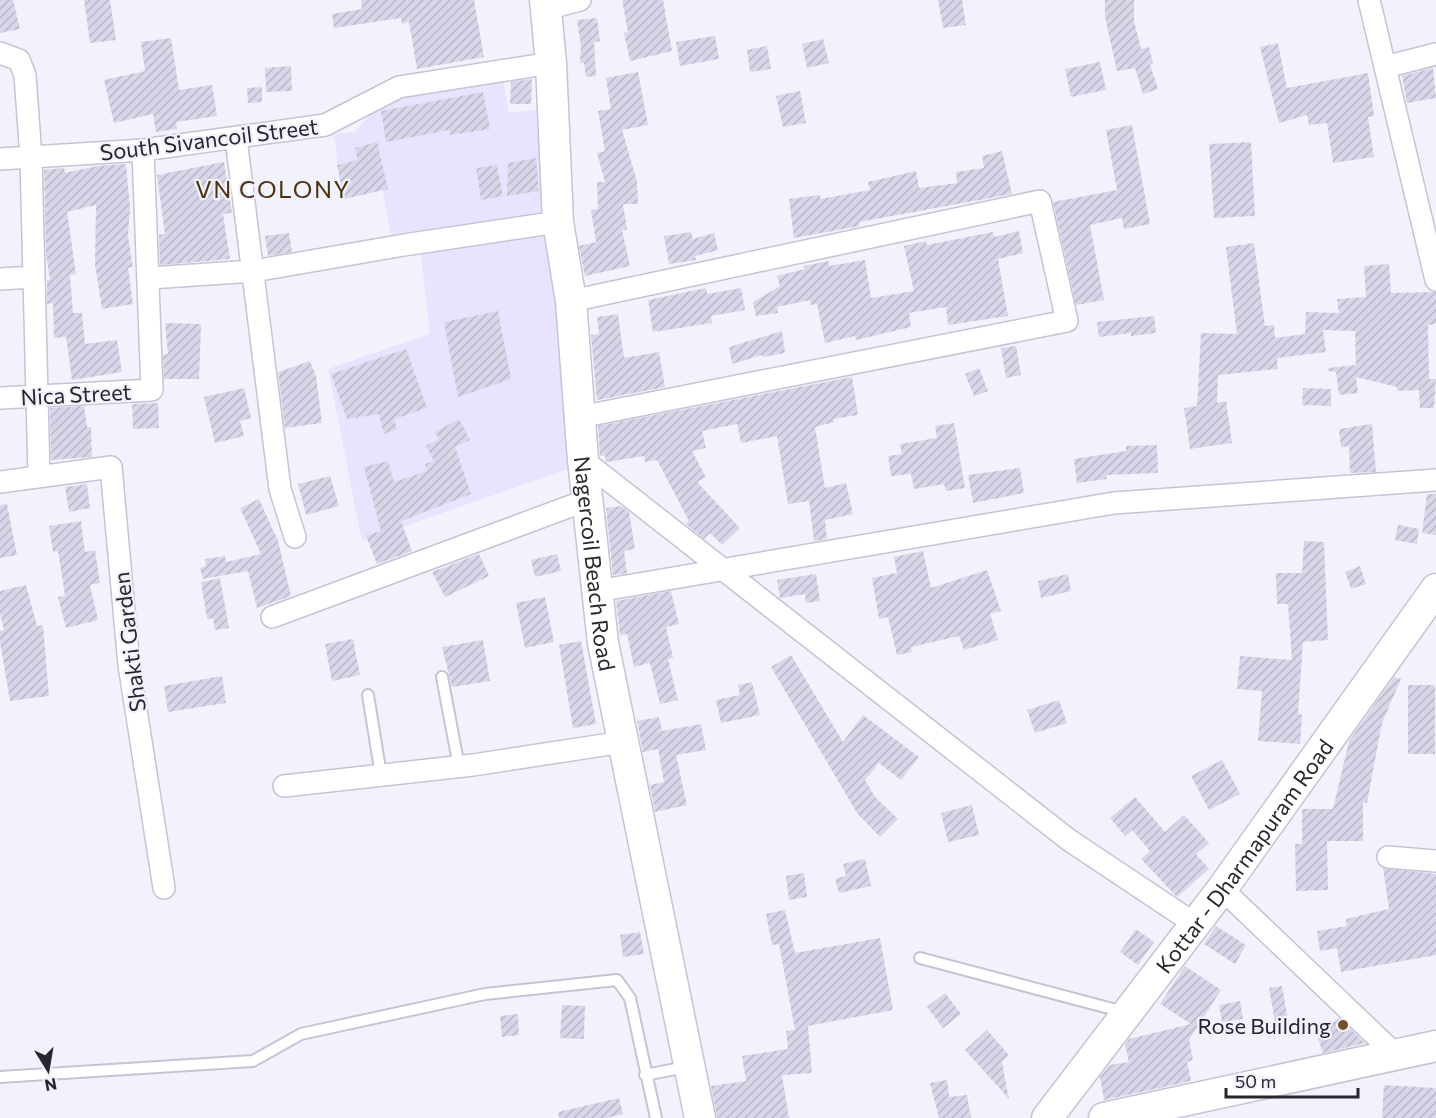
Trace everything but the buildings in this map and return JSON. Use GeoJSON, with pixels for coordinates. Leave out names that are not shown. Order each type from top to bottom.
{"type":"FeatureCollection","features":[{"type":"Feature","properties":{"kind":"main road","name":"Nagercoil Beach Road"},"geometry":{"type":"LineString","coordinates":[[545,4],[551,63],[558,222],[571,301],[583,460],[603,644],[700,1118]]}},
{"type":"Feature","properties":{"kind":"main road","name":"Kottar - Dharmapuram Road"},"geometry":{"type":"LineString","coordinates":[[1047,1118],[1222,889],[1436,589]]}},
{"type":"Feature","properties":{"kind":"main road"},"geometry":{"type":"LineString","coordinates":[[1104,1118],[1436,1046]]}},
{"type":"Feature","properties":{"kind":"street"},"geometry":{"type":"LineString","coordinates":[[545,4],[580,0]]}},
{"type":"Feature","properties":{"kind":"street"},"geometry":{"type":"LineString","coordinates":[[1369,0],[1436,280]]}},
{"type":"Feature","properties":{"kind":"street"},"geometry":{"type":"LineString","coordinates":[[0,53],[9,54],[22,64],[31,158],[35,396],[39,475],[0,482]]}},
{"type":"Feature","properties":{"kind":"street"},"geometry":{"type":"LineString","coordinates":[[1385,67],[1436,54]]}},
{"type":"Feature","properties":{"kind":"street","name":"South Sivancoil Street"},"geometry":{"type":"LineString","coordinates":[[0,159],[143,150],[325,125],[383,93],[399,87],[551,63]]}},
{"type":"Feature","properties":{"kind":"street"},"geometry":{"type":"LineString","coordinates":[[236,139],[280,489],[295,537]]}},
{"type":"Feature","properties":{"kind":"street"},"geometry":{"type":"LineString","coordinates":[[143,150],[150,278],[254,271],[558,222]]}},
{"type":"Feature","properties":{"kind":"street"},"geometry":{"type":"LineString","coordinates":[[571,301],[1040,201],[1067,321],[580,417]]}},
{"type":"Feature","properties":{"kind":"street"},"geometry":{"type":"LineString","coordinates":[[0,279],[33,277]]}},
{"type":"Feature","properties":{"kind":"street","name":"Nica Street"},"geometry":{"type":"LineString","coordinates":[[0,398],[152,390],[150,278]]}},
{"type":"Feature","properties":{"kind":"street"},"geometry":{"type":"LineString","coordinates":[[583,460],[1069,840],[1195,924]]}},
{"type":"Feature","properties":{"kind":"street","name":"Shakti Garden"},"geometry":{"type":"LineString","coordinates":[[39,475],[111,467],[129,664],[164,888]]}},
{"type":"Feature","properties":{"kind":"street"},"geometry":{"type":"LineString","coordinates":[[597,591],[1114,503],[1436,480]]}},
{"type":"Feature","properties":{"kind":"street"},"geometry":{"type":"LineString","coordinates":[[272,617],[587,500]]}},
{"type":"Feature","properties":{"kind":"street"},"geometry":{"type":"LineString","coordinates":[[284,786],[459,766],[623,742]]}},
{"type":"Feature","properties":{"kind":"street"},"geometry":{"type":"LineString","coordinates":[[1388,857],[1436,861]]}},
{"type":"Feature","properties":{"kind":"street"},"geometry":{"type":"LineString","coordinates":[[1222,889],[1396,1055]]}},
{"type":"Feature","properties":{"kind":"lane"},"geometry":{"type":"LineString","coordinates":[[442,677],[459,766]]}},
{"type":"Feature","properties":{"kind":"lane"},"geometry":{"type":"LineString","coordinates":[[368,695],[381,775]]}},
{"type":"Feature","properties":{"kind":"lane"},"geometry":{"type":"LineString","coordinates":[[920,958],[1128,1012]]}},
{"type":"Feature","properties":{"kind":"lane"},"geometry":{"type":"LineString","coordinates":[[0,1077],[253,1061],[301,1034],[485,994],[617,980],[630,998],[656,1118]]}},
{"type":"Feature","properties":{"kind":"lane"},"geometry":{"type":"LineString","coordinates":[[645,1075],[688,1066]]}},
{"type":"Feature","properties":{"kind":"shaded area"},"geometry":{"type":"Polygon","coordinates":[[[503,80],[509,113],[540,109],[568,469],[362,541],[328,369],[430,334],[419,237],[392,241],[380,176],[340,183],[334,134],[354,132],[388,97],[503,80]]]}},
{"type":"Feature","properties":{"kind":"place","name":"Rose Building"},"geometry":{"type":"Point","coordinates":[1343,1025]}},
{"type":"Feature","properties":{"kind":"district","name":"VN COLONY"},"geometry":{"type":"Point","coordinates":[273,188]}}]}
